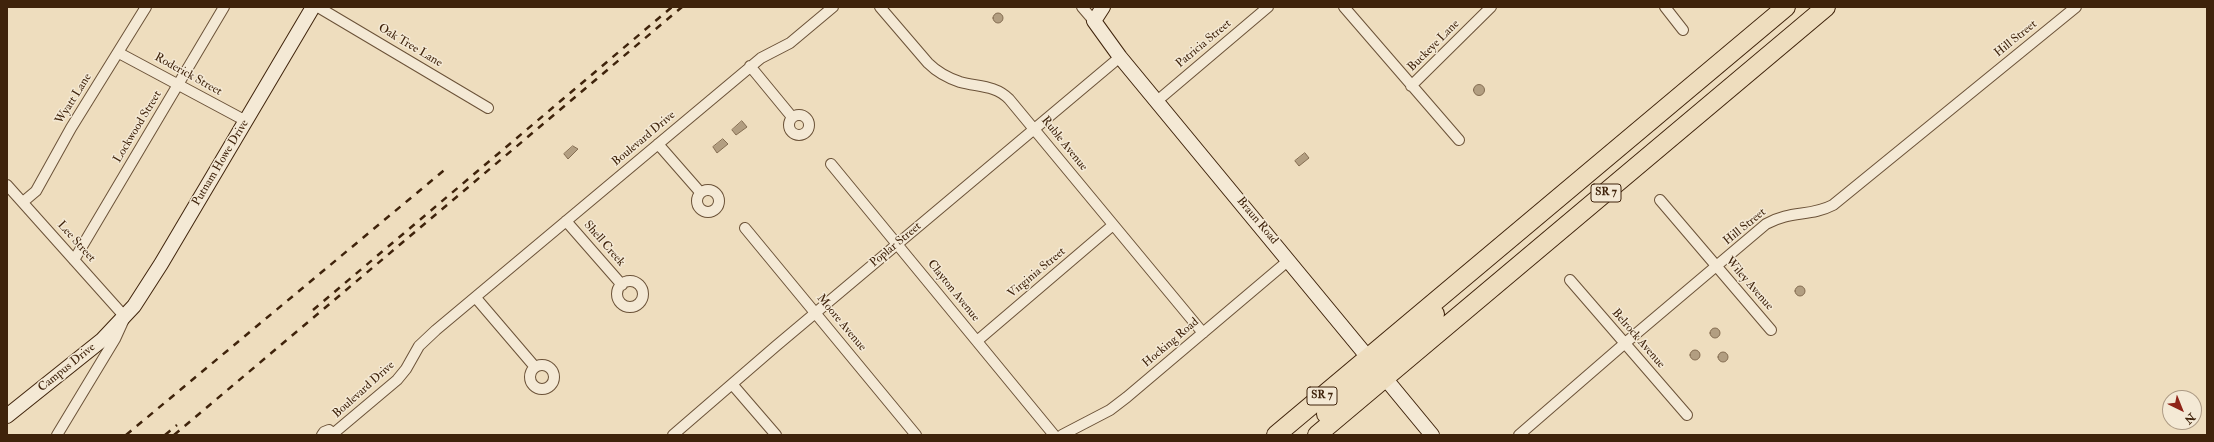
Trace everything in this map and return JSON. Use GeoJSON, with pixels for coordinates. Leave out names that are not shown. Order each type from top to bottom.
{"type":"FeatureCollection","features":[{"type":"Feature","properties":{"kind":"highway","name":"SR 7"},"geometry":{"type":"LineString","coordinates":[[1317,435],[1377,368],[1491,254],[1786,7]]}},
{"type":"Feature","properties":{"kind":"highway","name":"SR 7"},"geometry":{"type":"LineString","coordinates":[[1276,435],[1377,368],[1826,7]]}},
{"type":"Feature","properties":{"kind":"highway"},"geometry":{"type":"LineString","coordinates":[[1306,435],[1346,393],[1377,368]]}},
{"type":"Feature","properties":{"kind":"street","name":"Wyatt Lane"},"geometry":{"type":"LineString","coordinates":[[23,202],[36,190],[71,128],[119,53],[146,7]]}},
{"type":"Feature","properties":{"kind":"street","name":"Lockwood Street"},"geometry":{"type":"LineString","coordinates":[[74,260],[224,7]]}},
{"type":"Feature","properties":{"kind":"street","name":"Putnam Howe Drive"},"geometry":{"type":"LineString","coordinates":[[124,317],[161,264],[313,7]]}},
{"type":"Feature","properties":{"kind":"street","name":"Oak Tree Lane"},"geometry":{"type":"LineString","coordinates":[[318,7],[488,108]]}},
{"type":"Feature","properties":{"kind":"street","name":"Boulevard Drive"},"geometry":{"type":"LineString","coordinates":[[322,435],[327,430],[335,434],[397,380],[406,369],[419,346],[750,66],[764,56],[787,44],[833,7]]}},
{"type":"Feature","properties":{"kind":"street","name":"Ruble Avenue"},"geometry":{"type":"LineString","coordinates":[[880,7],[928,63],[937,71],[959,82],[986,86],[1001,93],[1009,99],[1203,334]]}},
{"type":"Feature","properties":{"kind":"street","name":"Braun Road"},"geometry":{"type":"LineString","coordinates":[[1082,7],[1120,57],[1432,435]]}},
{"type":"Feature","properties":{"kind":"street"},"geometry":{"type":"LineString","coordinates":[[1094,21],[1103,7]]}},
{"type":"Feature","properties":{"kind":"street","name":"Patricia Street"},"geometry":{"type":"LineString","coordinates":[[1157,101],[1268,7]]}},
{"type":"Feature","properties":{"kind":"street"},"geometry":{"type":"LineString","coordinates":[[1344,7],[1459,140]]}},
{"type":"Feature","properties":{"kind":"street","name":"Buckeye Lane"},"geometry":{"type":"LineString","coordinates":[[1411,86],[1491,7]]}},
{"type":"Feature","properties":{"kind":"street"},"geometry":{"type":"LineString","coordinates":[[1665,7],[1683,30]]}},
{"type":"Feature","properties":{"kind":"street","name":"Hill Street"},"geometry":{"type":"LineString","coordinates":[[1519,435],[1766,224],[1779,216],[1823,210],[1833,205],[2076,7]]}},
{"type":"Feature","properties":{"kind":"street","name":"Roderick Street"},"geometry":{"type":"LineString","coordinates":[[119,53],[246,121]]}},
{"type":"Feature","properties":{"kind":"street","name":"Poplar Street"},"geometry":{"type":"LineString","coordinates":[[673,435],[815,313],[1120,57]]}},
{"type":"Feature","properties":{"kind":"street"},"geometry":{"type":"LineString","coordinates":[[750,66],[792,116]]}},
{"type":"Feature","properties":{"kind":"street"},"geometry":{"type":"LineString","coordinates":[[658,144],[700,192]]}},
{"type":"Feature","properties":{"kind":"street","name":"Clayton Avenue"},"geometry":{"type":"LineString","coordinates":[[831,164],[1054,435]]}},
{"type":"Feature","properties":{"kind":"street","name":"Lee Street"},"geometry":{"type":"LineString","coordinates":[[7,186],[23,202],[124,317]]}},
{"type":"Feature","properties":{"kind":"street","name":"Wiley Avenue"},"geometry":{"type":"LineString","coordinates":[[1660,200],[1771,330]]}},
{"type":"Feature","properties":{"kind":"street","name":"Shell Creek"},"geometry":{"type":"LineString","coordinates":[[566,221],[622,285]]}},
{"type":"Feature","properties":{"kind":"street","name":"Virginia Street"},"geometry":{"type":"LineString","coordinates":[[977,341],[1113,225]]}},
{"type":"Feature","properties":{"kind":"street","name":"Moore Avenue"},"geometry":{"type":"LineString","coordinates":[[745,228],[916,435]]}},
{"type":"Feature","properties":{"kind":"street","name":"Hocking Road"},"geometry":{"type":"LineString","coordinates":[[1062,435],[1110,410],[1203,334],[1289,260]]}},
{"type":"Feature","properties":{"kind":"street","name":"Belrock Avenue"},"geometry":{"type":"LineString","coordinates":[[1570,280],[1687,415]]}},
{"type":"Feature","properties":{"kind":"street"},"geometry":{"type":"LineString","coordinates":[[476,298],[535,367]]}},
{"type":"Feature","properties":{"kind":"street"},"geometry":{"type":"LineString","coordinates":[[57,435],[115,339],[124,317]]}},
{"type":"Feature","properties":{"kind":"street","name":"Campus Drive"},"geometry":{"type":"LineString","coordinates":[[7,416],[102,340],[124,317]]}},
{"type":"Feature","properties":{"kind":"street"},"geometry":{"type":"LineString","coordinates":[[732,384],[776,435]]}},
{"type":"Feature","properties":{"kind":"shaded area"},"geometry":{"type":"Polygon","coordinates":[[[996,13],[1000,13],[1002,14],[1002,22],[996,23],[993,20],[993,16],[996,13]]]}},
{"type":"Feature","properties":{"kind":"shaded area"},"geometry":{"type":"Polygon","coordinates":[[[1477,85],[1481,85],[1483,86],[1483,94],[1477,95],[1474,92],[1474,88],[1477,85]]]}},
{"type":"Feature","properties":{"kind":"shaded area"},"geometry":{"type":"Polygon","coordinates":[[[742,121],[747,127],[736,135],[732,130],[742,121]]]}},
{"type":"Feature","properties":{"kind":"shaded area"},"geometry":{"type":"Polygon","coordinates":[[[723,139],[728,144],[717,153],[713,147],[723,139]]]}},
{"type":"Feature","properties":{"kind":"shaded area"},"geometry":{"type":"Polygon","coordinates":[[[573,146],[578,149],[568,159],[564,154],[573,146]]]}},
{"type":"Feature","properties":{"kind":"shaded area"},"geometry":{"type":"Polygon","coordinates":[[[1305,153],[1309,158],[1299,166],[1295,161],[1305,153]]]}},
{"type":"Feature","properties":{"kind":"shaded area"},"geometry":{"type":"Polygon","coordinates":[[[1798,286],[1802,286],[1804,287],[1804,295],[1798,296],[1795,293],[1795,289],[1798,286]]]}},
{"type":"Feature","properties":{"kind":"shaded area"},"geometry":{"type":"Polygon","coordinates":[[[1713,328],[1717,328],[1719,329],[1719,337],[1713,338],[1710,335],[1710,331],[1713,328]]]}},
{"type":"Feature","properties":{"kind":"shaded area"},"geometry":{"type":"Polygon","coordinates":[[[1693,350],[1697,350],[1699,351],[1699,359],[1693,360],[1690,357],[1690,353],[1693,350]]]}},
{"type":"Feature","properties":{"kind":"shaded area"},"geometry":{"type":"Polygon","coordinates":[[[1721,352],[1725,352],[1727,353],[1727,361],[1721,362],[1718,359],[1718,355],[1721,352]]]}},
{"type":"Feature","properties":{"kind":"railway"},"geometry":{"type":"LineString","coordinates":[[313,310],[672,7]]}},
{"type":"Feature","properties":{"kind":"railway"},"geometry":{"type":"LineString","coordinates":[[174,435],[682,7]]}},
{"type":"Feature","properties":{"kind":"railway"},"geometry":{"type":"LineString","coordinates":[[126,435],[448,167]]}},
{"type":"Feature","properties":{"kind":"railway"},"geometry":{"type":"LineString","coordinates":[[165,435],[177,425]]}}]}
